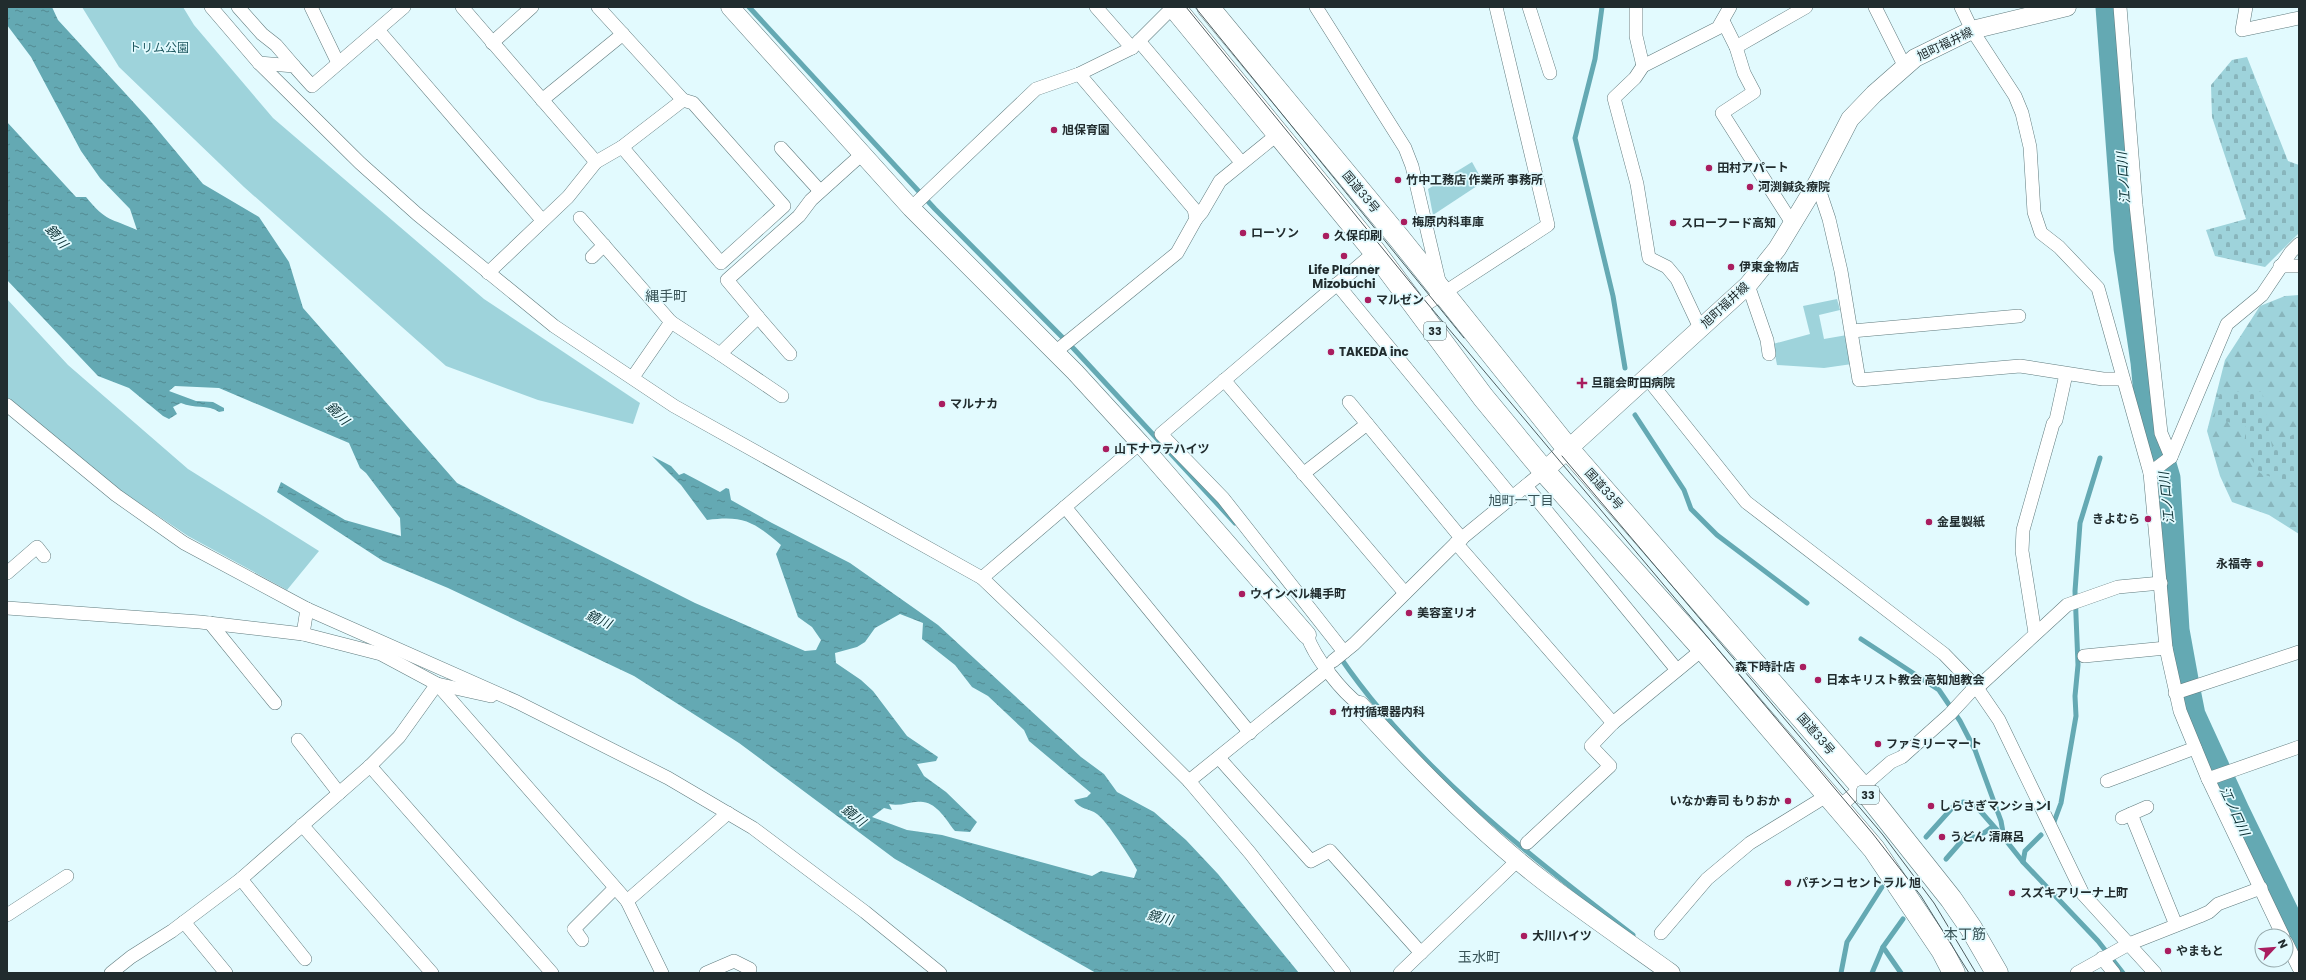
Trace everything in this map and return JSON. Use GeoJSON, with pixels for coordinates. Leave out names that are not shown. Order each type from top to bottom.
{"type":"FeatureCollection","features":[{"type":"Feature","properties":{"kind":"highway","name":"33"},"geometry":{"type":"LineString","coordinates":[[1174,7],[1375,252],[1419,309],[1483,397],[1544,471],[1703,649],[1834,801],[1895,879],[1954,973]]}},
{"type":"Feature","properties":{"kind":"highway","name":"国道33号"},"geometry":{"type":"LineString","coordinates":[[1208,7],[1569,450],[1862,788],[1951,899],[1997,973]]}},
{"type":"Feature","properties":{"kind":"street"},"geometry":{"type":"LineString","coordinates":[[211,7],[259,63],[360,164],[488,273],[554,326],[633,377],[674,406],[982,578],[1189,781],[1269,877],[1344,973]]}},
{"type":"Feature","properties":{"kind":"street"},"geometry":{"type":"LineString","coordinates":[[238,7],[312,86],[404,7]]}},
{"type":"Feature","properties":{"kind":"street"},"geometry":{"type":"LineString","coordinates":[[311,7],[338,63]]}},
{"type":"Feature","properties":{"kind":"street"},"geometry":{"type":"LineString","coordinates":[[462,7],[596,162]]}},
{"type":"Feature","properties":{"kind":"street"},"geometry":{"type":"LineString","coordinates":[[492,43],[532,7]]}},
{"type":"Feature","properties":{"kind":"street"},"geometry":{"type":"LineString","coordinates":[[598,7],[683,100],[693,103],[784,206],[721,263],[622,147]]}},
{"type":"Feature","properties":{"kind":"street"},"geometry":{"type":"LineString","coordinates":[[730,7],[862,155],[919,200],[1063,346],[1140,443],[1307,635],[1337,659]]}},
{"type":"Feature","properties":{"kind":"street"},"geometry":{"type":"LineString","coordinates":[[1096,7],[1136,44],[1241,162]]}},
{"type":"Feature","properties":{"kind":"street"},"geometry":{"type":"LineString","coordinates":[[919,200],[1036,89],[1079,74],[1136,44],[1174,7]]}},
{"type":"Feature","properties":{"kind":"street"},"geometry":{"type":"LineString","coordinates":[[1316,7],[1405,148],[1412,166],[1442,294]]}},
{"type":"Feature","properties":{"kind":"street"},"geometry":{"type":"LineString","coordinates":[[1419,309],[1548,225],[1496,7]]}},
{"type":"Feature","properties":{"kind":"street"},"geometry":{"type":"LineString","coordinates":[[1529,7],[1550,73]]}},
{"type":"Feature","properties":{"kind":"street"},"geometry":{"type":"LineString","coordinates":[[1636,7],[1636,36],[1643,66]]}},
{"type":"Feature","properties":{"kind":"street"},"geometry":{"type":"LineString","coordinates":[[1700,328],[1677,279],[1667,267],[1649,258],[1636,184],[1614,98],[1635,78],[1643,66],[1718,28],[1730,7]]}},
{"type":"Feature","properties":{"kind":"street"},"geometry":{"type":"LineString","coordinates":[[1736,47],[1806,7]]}},
{"type":"Feature","properties":{"kind":"street"},"geometry":{"type":"LineString","coordinates":[[1875,7],[1905,67]]}},
{"type":"Feature","properties":{"kind":"street"},"geometry":{"type":"LineString","coordinates":[[1961,7],[1972,30],[2015,96],[2022,113],[2030,147],[2034,212],[2041,233],[2059,247],[2098,288],[2123,379],[2153,471],[2166,648],[2182,691],[2180,711],[2195,748],[2215,776],[2261,888],[2279,928]]}},
{"type":"Feature","properties":{"kind":"street","name":"旭町福井線"},"geometry":{"type":"LineString","coordinates":[[1544,471],[1569,450],[1748,285],[1777,249],[1816,183],[1850,119],[1874,94],[1915,58],[1972,30],[2067,7]]}},
{"type":"Feature","properties":{"kind":"street"},"geometry":{"type":"LineString","coordinates":[[2120,7],[2136,205],[2160,425],[2170,458]]}},
{"type":"Feature","properties":{"kind":"street"},"geometry":{"type":"LineString","coordinates":[[2246,7],[2242,30],[2299,18]]}},
{"type":"Feature","properties":{"kind":"street"},"geometry":{"type":"LineString","coordinates":[[1723,21],[1736,47],[1744,73],[1754,92],[1722,113],[1792,223]]}},
{"type":"Feature","properties":{"kind":"street"},"geometry":{"type":"LineString","coordinates":[[378,30],[542,220]]}},
{"type":"Feature","properties":{"kind":"street"},"geometry":{"type":"LineString","coordinates":[[542,100],[623,34]]}},
{"type":"Feature","properties":{"kind":"street"},"geometry":{"type":"LineString","coordinates":[[259,63],[294,66]]}},
{"type":"Feature","properties":{"kind":"street"},"geometry":{"type":"LineString","coordinates":[[1079,74],[1194,209],[1196,219]]}},
{"type":"Feature","properties":{"kind":"street"},"geometry":{"type":"LineString","coordinates":[[488,273],[542,220],[568,197],[596,162],[622,147],[683,100]]}},
{"type":"Feature","properties":{"kind":"street"},"geometry":{"type":"LineString","coordinates":[[1063,346],[1178,253],[1196,219],[1202,212],[1220,181],[1241,162],[1278,134]]}},
{"type":"Feature","properties":{"kind":"street"},"geometry":{"type":"LineString","coordinates":[[781,148],[820,191]]}},
{"type":"Feature","properties":{"kind":"street"},"geometry":{"type":"LineString","coordinates":[[790,354],[727,280],[799,216],[820,191],[862,155]]}},
{"type":"Feature","properties":{"kind":"street"},"geometry":{"type":"LineString","coordinates":[[1816,183],[1829,219],[1852,331],[1859,380],[2020,366],[2103,380],[2123,379]]}},
{"type":"Feature","properties":{"kind":"street"},"geometry":{"type":"LineString","coordinates":[[580,218],[671,322],[782,396]]}},
{"type":"Feature","properties":{"kind":"street"},"geometry":{"type":"LineString","coordinates":[[2153,471],[2170,458],[2227,324],[2262,295],[2280,266],[2299,244]]}},
{"type":"Feature","properties":{"kind":"street"},"geometry":{"type":"LineString","coordinates":[[592,257],[604,245]]}},
{"type":"Feature","properties":{"kind":"street"},"geometry":{"type":"LineString","coordinates":[[1375,252],[1162,431],[1162,437],[1224,498],[1337,659],[1356,690],[1360,704],[1401,751],[1518,860],[1545,882],[1671,973]]}},
{"type":"Feature","properties":{"kind":"street"},"geometry":{"type":"LineString","coordinates":[[2280,266],[2299,266]]}},
{"type":"Feature","properties":{"kind":"street"},"geometry":{"type":"LineString","coordinates":[[1338,284],[1512,497]]}},
{"type":"Feature","properties":{"kind":"street"},"geometry":{"type":"LineString","coordinates":[[1748,285],[1767,340],[1769,354]]}},
{"type":"Feature","properties":{"kind":"street"},"geometry":{"type":"LineString","coordinates":[[1852,331],[2019,316]]}},
{"type":"Feature","properties":{"kind":"street"},"geometry":{"type":"LineString","coordinates":[[720,354],[758,317]]}},
{"type":"Feature","properties":{"kind":"street"},"geometry":{"type":"LineString","coordinates":[[633,377],[671,322]]}},
{"type":"Feature","properties":{"kind":"street"},"geometry":{"type":"LineString","coordinates":[[2035,633],[2022,551],[2023,530],[2053,424],[2056,420],[2066,374]]}},
{"type":"Feature","properties":{"kind":"street"},"geometry":{"type":"LineString","coordinates":[[1647,378],[1746,502],[1944,654],[1976,687],[1999,720],[2083,894],[2155,973]]}},
{"type":"Feature","properties":{"kind":"street"},"geometry":{"type":"LineString","coordinates":[[1224,380],[1405,593]]}},
{"type":"Feature","properties":{"kind":"street"},"geometry":{"type":"LineString","coordinates":[[1349,402],[1459,541],[1613,723]]}},
{"type":"Feature","properties":{"kind":"street"},"geometry":{"type":"LineString","coordinates":[[7,405],[116,495],[184,543],[307,609],[518,702],[668,778],[753,828],[865,912],[940,973]]}},
{"type":"Feature","properties":{"kind":"street"},"geometry":{"type":"LineString","coordinates":[[1303,474],[1367,424]]}},
{"type":"Feature","properties":{"kind":"street"},"geometry":{"type":"LineString","coordinates":[[982,578],[1140,443]]}},
{"type":"Feature","properties":{"kind":"street"},"geometry":{"type":"LineString","coordinates":[[1189,781],[1250,733],[1337,659],[1459,541],[1544,471]]}},
{"type":"Feature","properties":{"kind":"street"},"geometry":{"type":"LineString","coordinates":[[1526,486],[1677,670]]}},
{"type":"Feature","properties":{"kind":"street"},"geometry":{"type":"LineString","coordinates":[[1065,507],[1250,733]]}},
{"type":"Feature","properties":{"kind":"street"},"geometry":{"type":"LineString","coordinates":[[7,573],[38,547],[44,556]]}},
{"type":"Feature","properties":{"kind":"street"},"geometry":{"type":"LineString","coordinates":[[1661,933],[1707,879],[1750,843],[1862,788],[1891,762],[1902,757],[2035,633],[2074,601],[2118,587],[2161,583]]}},
{"type":"Feature","properties":{"kind":"street"},"geometry":{"type":"LineString","coordinates":[[7,608],[210,623],[303,634],[381,654],[437,684],[518,702]]}},
{"type":"Feature","properties":{"kind":"street"},"geometry":{"type":"LineString","coordinates":[[303,634],[307,609]]}},
{"type":"Feature","properties":{"kind":"street"},"geometry":{"type":"LineString","coordinates":[[210,623],[275,703]]}},
{"type":"Feature","properties":{"kind":"street"},"geometry":{"type":"LineString","coordinates":[[2084,656],[2166,648]]}},
{"type":"Feature","properties":{"kind":"street"},"geometry":{"type":"LineString","coordinates":[[1527,842],[1610,766],[1591,746],[1613,723],[1703,649]]}},
{"type":"Feature","properties":{"kind":"street"},"geometry":{"type":"LineString","coordinates":[[2182,691],[2299,652]]}},
{"type":"Feature","properties":{"kind":"street"},"geometry":{"type":"LineString","coordinates":[[111,973],[131,957],[184,922],[240,879],[370,766],[399,737],[437,684]]}},
{"type":"Feature","properties":{"kind":"street"},"geometry":{"type":"LineString","coordinates":[[437,684],[627,901],[662,973]]}},
{"type":"Feature","properties":{"kind":"street"},"geometry":{"type":"LineString","coordinates":[[298,740],[339,793]]}},
{"type":"Feature","properties":{"kind":"street"},"geometry":{"type":"LineString","coordinates":[[2215,776],[2299,747]]}},
{"type":"Feature","properties":{"kind":"street"},"geometry":{"type":"LineString","coordinates":[[2107,781],[2195,748]]}},
{"type":"Feature","properties":{"kind":"street"},"geometry":{"type":"LineString","coordinates":[[1219,758],[1311,861],[1330,851],[1421,952]]}},
{"type":"Feature","properties":{"kind":"street"},"geometry":{"type":"LineString","coordinates":[[370,766],[552,973]]}},
{"type":"Feature","properties":{"kind":"street"},"geometry":{"type":"LineString","coordinates":[[2147,807],[2127,816],[2176,925]]}},
{"type":"Feature","properties":{"kind":"street"},"geometry":{"type":"LineString","coordinates":[[627,901],[728,813]]}},
{"type":"Feature","properties":{"kind":"street"},"geometry":{"type":"LineString","coordinates":[[302,825],[432,973]]}},
{"type":"Feature","properties":{"kind":"street"},"geometry":{"type":"LineString","coordinates":[[1400,973],[1518,860]]}},
{"type":"Feature","properties":{"kind":"street"},"geometry":{"type":"LineString","coordinates":[[7,915],[67,876]]}},
{"type":"Feature","properties":{"kind":"street"},"geometry":{"type":"LineString","coordinates":[[240,879],[305,960]]}},
{"type":"Feature","properties":{"kind":"street"},"geometry":{"type":"LineString","coordinates":[[582,940],[574,929],[615,888]]}},
{"type":"Feature","properties":{"kind":"street"},"geometry":{"type":"LineString","coordinates":[[2077,973],[2129,944],[2209,912],[2218,904],[2261,888]]}},
{"type":"Feature","properties":{"kind":"street"},"geometry":{"type":"LineString","coordinates":[[184,922],[226,973]]}},
{"type":"Feature","properties":{"kind":"street"},"geometry":{"type":"LineString","coordinates":[[2106,956],[2114,973]]}},
{"type":"Feature","properties":{"kind":"street"},"geometry":{"type":"LineString","coordinates":[[2294,958],[2299,968]]}},
{"type":"Feature","properties":{"kind":"street"},"geometry":{"type":"LineString","coordinates":[[706,973],[734,961],[750,969]]}},
{"type":"Feature","properties":{"kind":"green space","name":"トリム公園"},"geometry":{"type":"Polygon","coordinates":[[[82,7],[183,7],[194,25],[273,118],[484,299],[640,403],[633,424],[538,400],[446,366],[244,187],[119,67],[82,7]]]}},
{"type":"Feature","properties":{"kind":"green space"},"geometry":{"type":"Polygon","coordinates":[[[2247,57],[2288,161],[2299,165],[2299,233],[2265,267],[2215,256],[2206,230],[2246,219],[2212,117],[2211,85],[2232,60],[2247,57]]]}},
{"type":"Feature","properties":{"kind":"green space"},"geometry":{"type":"Polygon","coordinates":[[[1472,162],[1482,180],[1480,184],[1433,215],[1428,189],[1472,162]]]}},
{"type":"Feature","properties":{"kind":"green space"},"geometry":{"type":"Polygon","coordinates":[[[2299,295],[2299,534],[2269,515],[2232,502],[2220,476],[2207,431],[2225,360],[2260,306],[2285,296],[2299,295]]]}},
{"type":"Feature","properties":{"kind":"green space"},"geometry":{"type":"Polygon","coordinates":[[[7,299],[68,365],[188,469],[319,551],[287,590],[188,536],[102,478],[7,398],[7,299]]]}},
{"type":"Feature","properties":{"kind":"green space"},"geometry":{"type":"Polygon","coordinates":[[[1837,299],[1840,310],[1819,315],[1824,339],[1847,335],[1852,364],[1824,368],[1777,365],[1773,344],[1810,334],[1803,306],[1837,299]]]}},
{"type":"Feature","properties":{"kind":"green space"},"geometry":{"type":"Polygon","coordinates":[[[2220,392],[2262,392],[2272,447],[2299,431],[2299,487],[2260,473],[2244,447],[2246,426],[2214,419],[2220,392]]]}},
{"type":"Feature","properties":{"kind":"water","name":"鏡川"},"geometry":{"type":"Polygon","coordinates":[[[7,7],[52,7],[58,20],[147,117],[203,184],[259,217],[289,262],[303,308],[457,483],[695,603],[805,651],[816,650],[821,640],[812,627],[798,617],[776,554],[781,545],[748,522],[730,519],[707,520],[681,485],[652,456],[671,466],[679,475],[684,473],[720,492],[726,488],[729,489],[731,500],[850,563],[938,625],[1081,757],[1104,774],[1117,792],[1154,812],[1186,840],[1218,874],[1299,973],[1096,973],[895,859],[739,743],[634,676],[448,588],[383,561],[277,492],[281,482],[345,520],[401,536],[400,518],[366,473],[360,468],[349,443],[219,388],[175,386],[169,391],[196,401],[213,402],[224,408],[224,411],[219,412],[210,408],[191,406],[181,403],[173,407],[177,414],[169,419],[163,416],[129,388],[98,376],[7,280],[7,122],[76,197],[86,197],[104,215],[137,230],[130,209],[100,178],[81,151],[31,57],[7,25],[7,7]],[[900,614],[875,628],[865,642],[857,647],[835,653],[836,663],[861,680],[873,691],[907,736],[938,757],[936,761],[917,764],[924,776],[946,792],[977,822],[970,832],[955,831],[937,809],[928,803],[923,802],[898,805],[889,804],[892,810],[884,808],[872,817],[907,830],[942,835],[1092,876],[1101,871],[1134,878],[1137,870],[1107,824],[1097,814],[1079,806],[1074,800],[1087,797],[1091,793],[1029,741],[1024,730],[988,696],[972,687],[955,665],[922,639],[923,623],[900,614]]]}},
{"type":"Feature","properties":{"kind":"waterway"},"geometry":{"type":"LineString","coordinates":[[749,7],[935,209],[1074,349],[1235,523]]}},
{"type":"Feature","properties":{"kind":"waterway"},"geometry":{"type":"LineString","coordinates":[[1602,7],[1595,59],[1575,138],[1613,296],[1625,368]]}},
{"type":"Feature","properties":{"kind":"waterway","name":"江ノ口川"},"geometry":{"type":"LineString","coordinates":[[2110,7],[2128,248],[2145,362],[2151,427],[2166,478],[2175,630],[2191,715],[2235,811],[2299,943]]}},
{"type":"Feature","properties":{"kind":"waterway"},"geometry":{"type":"LineString","coordinates":[[1635,415],[1684,490],[1691,509],[1717,535],[1807,603]]}},
{"type":"Feature","properties":{"kind":"waterway","name":"江ノ口川"},"geometry":{"type":"LineString","coordinates":[[2148,437],[2153,434]]}},
{"type":"Feature","properties":{"kind":"waterway"},"geometry":{"type":"LineString","coordinates":[[2054,822],[2061,803],[2076,716],[2075,696],[2078,665],[2075,591],[2080,523],[2100,458]]}},
{"type":"Feature","properties":{"kind":"waterway"},"geometry":{"type":"LineString","coordinates":[[1861,639],[1939,690],[1960,721],[1975,750],[2001,821],[2004,838],[2023,862],[2098,941],[2123,973]]}},
{"type":"Feature","properties":{"kind":"waterway"},"geometry":{"type":"LineString","coordinates":[[1340,657],[1370,697],[1403,736],[1438,772],[1514,841],[1633,935]]}},
{"type":"Feature","properties":{"kind":"waterway"},"geometry":{"type":"LineString","coordinates":[[1926,837],[1953,807],[1963,802],[1975,805],[2004,838]]}},
{"type":"Feature","properties":{"kind":"waterway"},"geometry":{"type":"LineString","coordinates":[[1946,859],[1967,835],[1977,838],[1992,827]]}},
{"type":"Feature","properties":{"kind":"waterway"},"geometry":{"type":"LineString","coordinates":[[2023,862],[2025,851],[2041,835]]}},
{"type":"Feature","properties":{"kind":"waterway"},"geometry":{"type":"LineString","coordinates":[[1841,973],[1847,942],[1882,887]]}},
{"type":"Feature","properties":{"kind":"waterway"},"geometry":{"type":"LineString","coordinates":[[1901,973],[1883,947],[1903,919]]}},
{"type":"Feature","properties":{"kind":"waterway"},"geometry":{"type":"LineString","coordinates":[[1872,973],[1883,947]]}},
{"type":"Feature","properties":{"kind":"tram line"},"geometry":{"type":"LineString","coordinates":[[1186,7],[1427,303],[1873,834],[1921,896],[1969,973]]}},
{"type":"Feature","properties":{"kind":"tram line"},"geometry":{"type":"LineString","coordinates":[[1195,7],[1464,338]]}},
{"type":"Feature","properties":{"kind":"tram line"},"geometry":{"type":"LineString","coordinates":[[1562,456],[1883,835],[1934,903],[1976,973]]}},
{"type":"Feature","properties":{"kind":"place","name":"旭保育園"},"geometry":{"type":"Point","coordinates":[1054,130]}},
{"type":"Feature","properties":{"kind":"place","name":"田村アパート"},"geometry":{"type":"Point","coordinates":[1709,168]}},
{"type":"Feature","properties":{"kind":"place","name":"竹中工務店 作業所 事務所"},"geometry":{"type":"Point","coordinates":[1398,180]}},
{"type":"Feature","properties":{"kind":"place","name":"河渕鍼灸療院"},"geometry":{"type":"Point","coordinates":[1750,187]}},
{"type":"Feature","properties":{"kind":"place","name":"梅原内科車庫"},"geometry":{"type":"Point","coordinates":[1404,222]}},
{"type":"Feature","properties":{"kind":"place","name":"スローフード高知"},"geometry":{"type":"Point","coordinates":[1673,223]}},
{"type":"Feature","properties":{"kind":"place","name":"ローソン"},"geometry":{"type":"Point","coordinates":[1243,233]}},
{"type":"Feature","properties":{"kind":"place","name":"久保印刷"},"geometry":{"type":"Point","coordinates":[1326,236]}},
{"type":"Feature","properties":{"kind":"place","name":"Life Planner Mizobuchi"},"geometry":{"type":"Point","coordinates":[1344,256]}},
{"type":"Feature","properties":{"kind":"place","name":"伊東金物店"},"geometry":{"type":"Point","coordinates":[1731,267]}},
{"type":"Feature","properties":{"kind":"place","name":"マルゼン"},"geometry":{"type":"Point","coordinates":[1368,300]}},
{"type":"Feature","properties":{"kind":"place","name":"TAKEDA inc"},"geometry":{"type":"Point","coordinates":[1331,352]}},
{"type":"Feature","properties":{"kind":"place","name":"旦龍会町田病院"},"geometry":{"type":"Point","coordinates":[1582,383]}},
{"type":"Feature","properties":{"kind":"place","name":"マルナカ"},"geometry":{"type":"Point","coordinates":[942,404]}},
{"type":"Feature","properties":{"kind":"place","name":"山下ナワテハイツ"},"geometry":{"type":"Point","coordinates":[1106,449]}},
{"type":"Feature","properties":{"kind":"place","name":"きよむら"},"geometry":{"type":"Point","coordinates":[2148,519]}},
{"type":"Feature","properties":{"kind":"place","name":"金星製紙"},"geometry":{"type":"Point","coordinates":[1929,522]}},
{"type":"Feature","properties":{"kind":"place","name":"永福寺"},"geometry":{"type":"Point","coordinates":[2260,564]}},
{"type":"Feature","properties":{"kind":"place","name":"ウインベル縄手町"},"geometry":{"type":"Point","coordinates":[1242,594]}},
{"type":"Feature","properties":{"kind":"place","name":"美容室リオ"},"geometry":{"type":"Point","coordinates":[1409,613]}},
{"type":"Feature","properties":{"kind":"place","name":"森下時計店"},"geometry":{"type":"Point","coordinates":[1803,667]}},
{"type":"Feature","properties":{"kind":"place","name":"日本キリスト教会 高知旭教会"},"geometry":{"type":"Point","coordinates":[1818,680]}},
{"type":"Feature","properties":{"kind":"place","name":"竹村循環器内科"},"geometry":{"type":"Point","coordinates":[1333,712]}},
{"type":"Feature","properties":{"kind":"place","name":"ファミリーマート"},"geometry":{"type":"Point","coordinates":[1878,744]}},
{"type":"Feature","properties":{"kind":"place","name":"いなか寿司 もりおか"},"geometry":{"type":"Point","coordinates":[1788,801]}},
{"type":"Feature","properties":{"kind":"place","name":"しらさぎマンションI"},"geometry":{"type":"Point","coordinates":[1931,806]}},
{"type":"Feature","properties":{"kind":"place","name":"うどん 清麻呂"},"geometry":{"type":"Point","coordinates":[1942,837]}},
{"type":"Feature","properties":{"kind":"place","name":"パチンコ セントラル 旭"},"geometry":{"type":"Point","coordinates":[1788,883]}},
{"type":"Feature","properties":{"kind":"place","name":"スズキアリーナ上町"},"geometry":{"type":"Point","coordinates":[2012,893]}},
{"type":"Feature","properties":{"kind":"place","name":"大川ハイツ"},"geometry":{"type":"Point","coordinates":[1524,936]}},
{"type":"Feature","properties":{"kind":"place","name":"やまもと"},"geometry":{"type":"Point","coordinates":[2168,951]}},
{"type":"Feature","properties":{"kind":"district","name":"縄手町"},"geometry":{"type":"Point","coordinates":[666,296]}},
{"type":"Feature","properties":{"kind":"district","name":"旭町一丁目"},"geometry":{"type":"Point","coordinates":[1521,500]}},
{"type":"Feature","properties":{"kind":"district","name":"本丁筋"},"geometry":{"type":"Point","coordinates":[1965,934]}},
{"type":"Feature","properties":{"kind":"district","name":"玉水町"},"geometry":{"type":"Point","coordinates":[1479,957]}}]}
